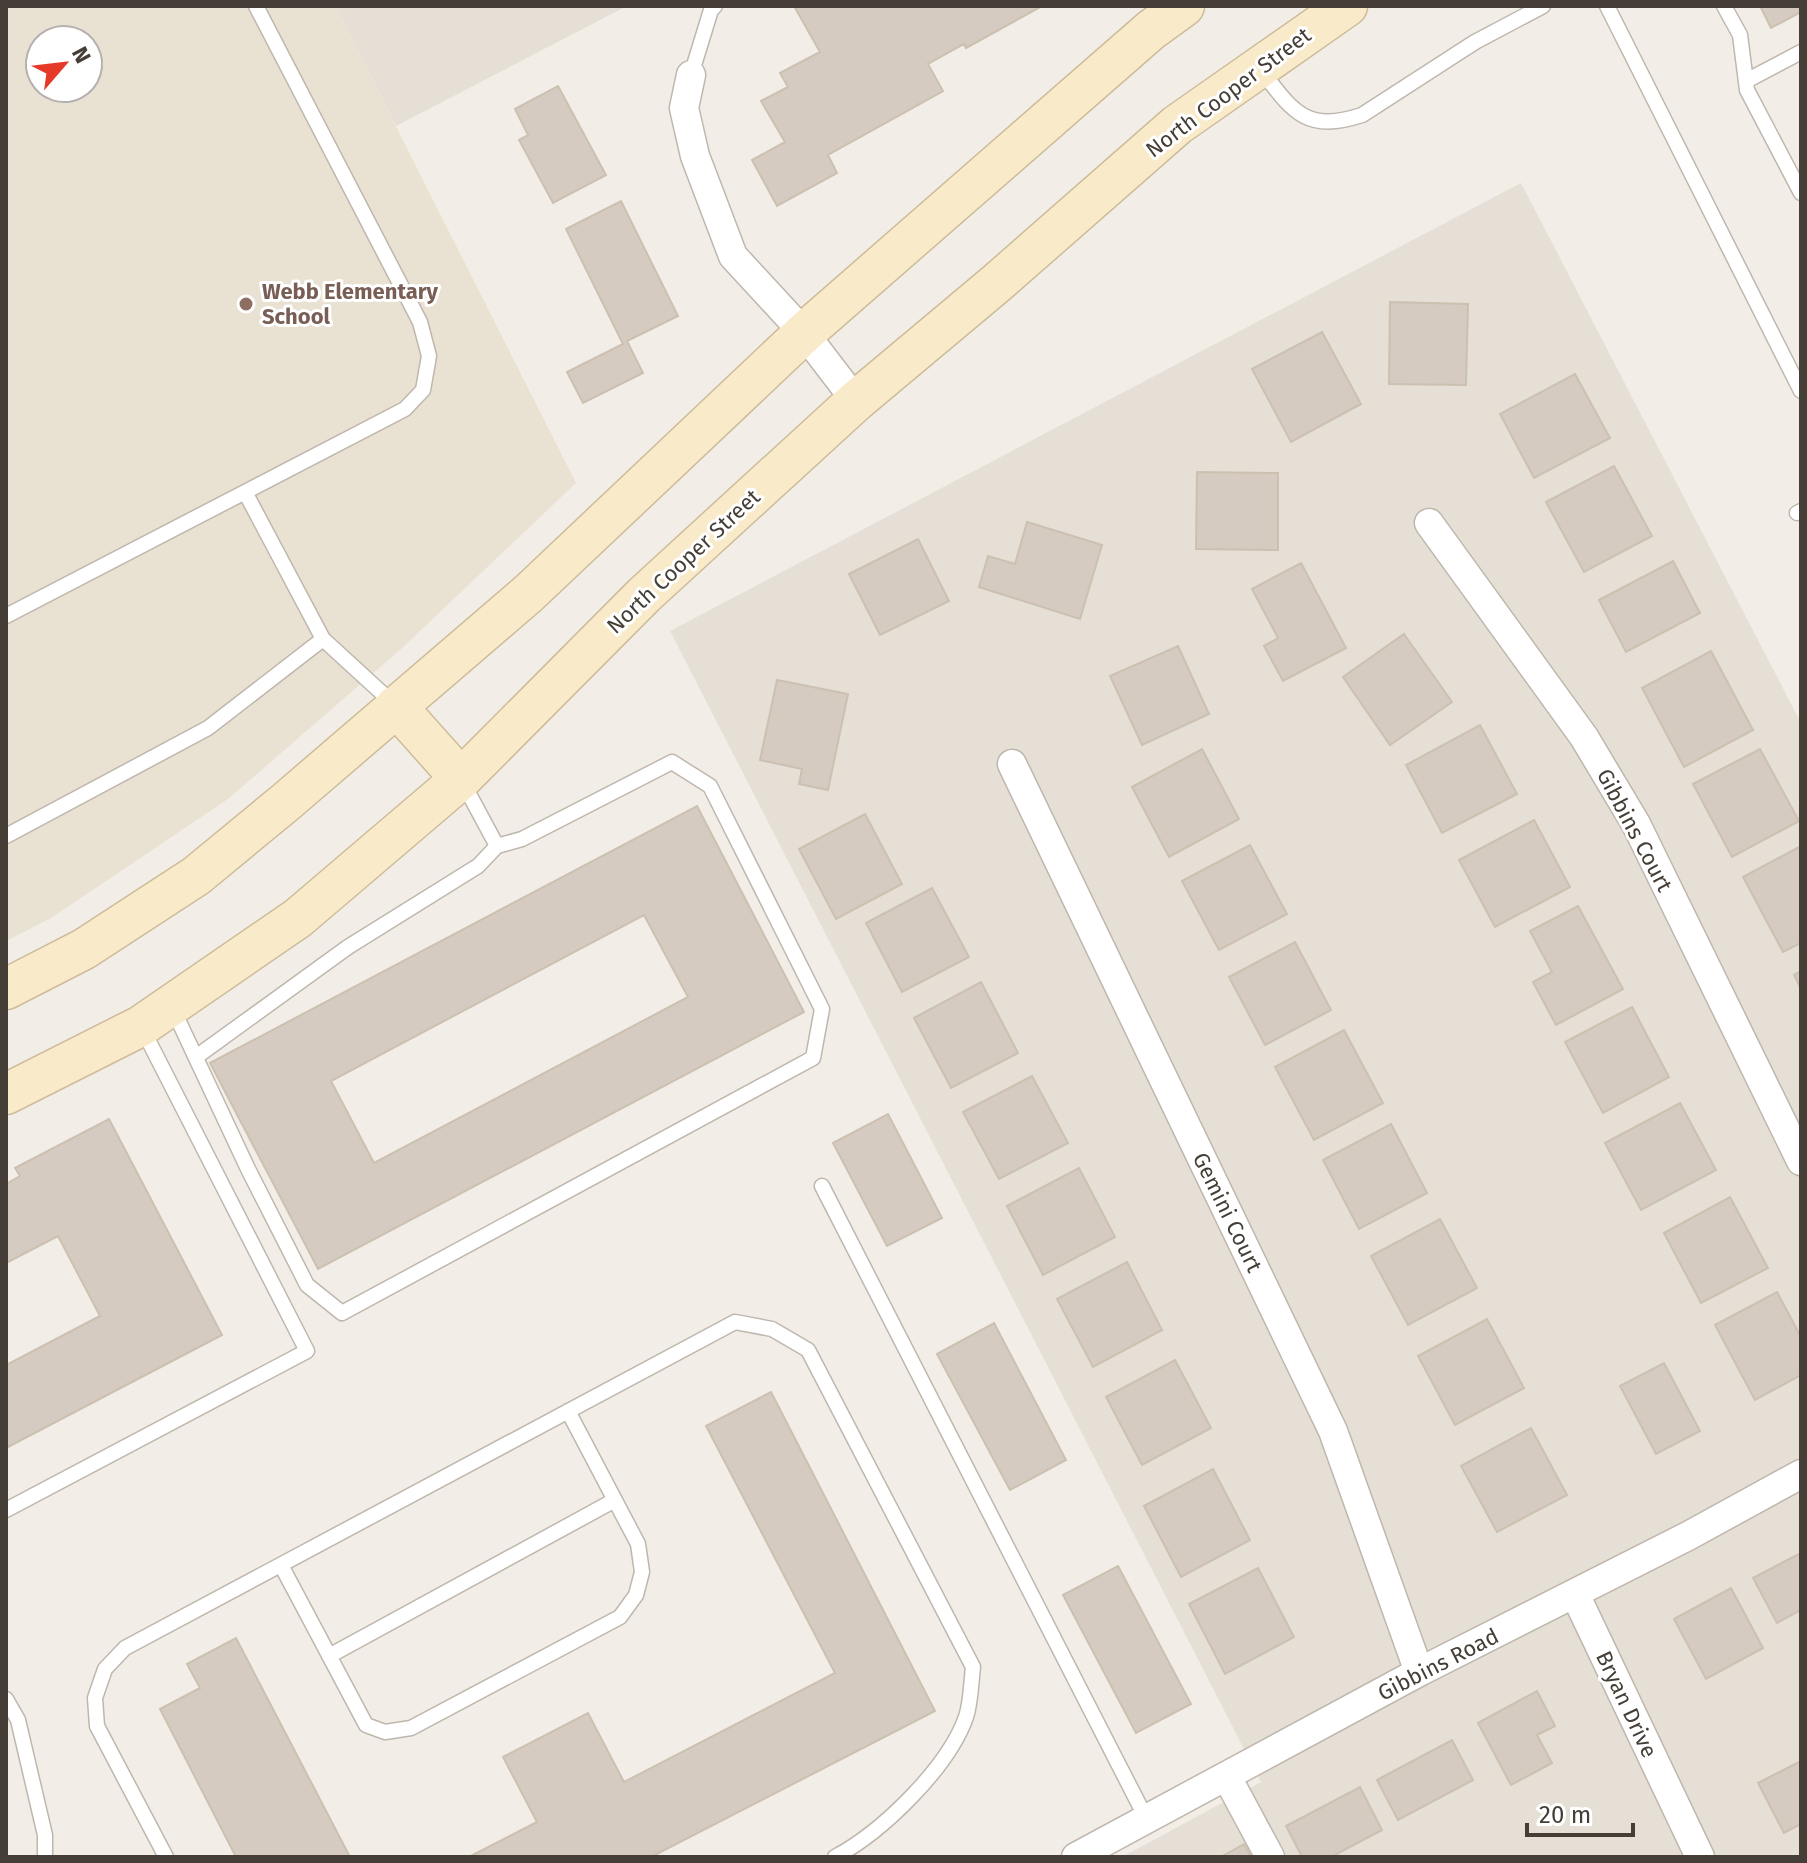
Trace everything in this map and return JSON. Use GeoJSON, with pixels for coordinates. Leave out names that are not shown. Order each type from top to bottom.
{"type":"FeatureCollection","features":[{"type":"Feature","properties":{"kind":"main road"},"geometry":{"type":"LineString","coordinates":[[6,989],[84,949],[196,876],[287,801],[529,593],[804,333],[1151,30],[1184,6]]}},
{"type":"Feature","properties":{"kind":"main road","name":"North Cooper Street"},"geometry":{"type":"LineString","coordinates":[[6,1094],[156,1015],[298,918],[461,779],[644,595],[856,401],[1177,125],[1329,13]]}},
{"type":"Feature","properties":{"kind":"main road"},"geometry":{"type":"LineString","coordinates":[[396,706],[461,779]]}},
{"type":"Feature","properties":{"kind":"street"},"geometry":{"type":"LineString","coordinates":[[691,75],[684,108],[695,156],[733,256],[804,333],[856,401]]}},
{"type":"Feature","properties":{"kind":"street","name":"Gibbins Court"},"geometry":{"type":"LineString","coordinates":[[1429,523],[1584,737],[1636,824],[1801,1161]]}},
{"type":"Feature","properties":{"kind":"street","name":"Gemini Court"},"geometry":{"type":"LineString","coordinates":[[1012,764],[1333,1431],[1419,1672]]}},
{"type":"Feature","properties":{"kind":"street","name":"Gibbins Road"},"geometry":{"type":"LineString","coordinates":[[1076,1857],[1419,1672],[1575,1594],[1801,1474]]}},
{"type":"Feature","properties":{"kind":"street","name":"Bryan Drive"},"geometry":{"type":"LineString","coordinates":[[1575,1594],[1700,1857]]}},
{"type":"Feature","properties":{"kind":"street"},"geometry":{"type":"LineString","coordinates":[[1227,1777],[1270,1857]]}},
{"type":"Feature","properties":{"kind":"lane"},"geometry":{"type":"LineString","coordinates":[[6,616],[405,409],[423,390],[429,356],[420,322],[256,6]]}},
{"type":"Feature","properties":{"kind":"lane"},"geometry":{"type":"LineString","coordinates":[[691,75],[711,10],[715,6]]}},
{"type":"Feature","properties":{"kind":"lane"},"geometry":{"type":"LineString","coordinates":[[1259,67],[1291,109],[1316,122],[1343,121],[1362,115],[1475,42],[1543,6]]}},
{"type":"Feature","properties":{"kind":"lane"},"geometry":{"type":"LineString","coordinates":[[1607,6],[1801,391]]}},
{"type":"Feature","properties":{"kind":"lane"},"geometry":{"type":"LineString","coordinates":[[1724,6],[1740,35],[1747,90],[1801,193]]}},
{"type":"Feature","properties":{"kind":"lane"},"geometry":{"type":"LineString","coordinates":[[1746,81],[1801,52]]}},
{"type":"Feature","properties":{"kind":"lane"},"geometry":{"type":"LineString","coordinates":[[245,492],[323,639],[396,706]]}},
{"type":"Feature","properties":{"kind":"lane"},"geometry":{"type":"LineString","coordinates":[[6,836],[208,728],[323,639]]}},
{"type":"Feature","properties":{"kind":"lane"},"geometry":{"type":"LineString","coordinates":[[156,1015],[196,1057],[307,1285],[342,1313],[813,1058],[822,1009],[710,786],[672,762],[522,839],[497,846],[478,866],[348,947],[196,1057]]}},
{"type":"Feature","properties":{"kind":"lane"},"geometry":{"type":"LineString","coordinates":[[461,779],[497,846]]}},
{"type":"Feature","properties":{"kind":"lane"},"geometry":{"type":"LineString","coordinates":[[6,1510],[307,1351],[156,1015]]}},
{"type":"Feature","properties":{"kind":"lane"},"geometry":{"type":"LineString","coordinates":[[822,1186],[1147,1820]]}},
{"type":"Feature","properties":{"kind":"lane"},"geometry":{"type":"LineString","coordinates":[[166,1857],[97,1726],[95,1698],[105,1669],[125,1648],[735,1322],[772,1329],[808,1350],[973,1667],[966,1717],[936,1772],[845,1855]]}},
{"type":"Feature","properties":{"kind":"lane"},"geometry":{"type":"LineString","coordinates":[[281,1565],[366,1725],[385,1732],[411,1728],[620,1617],[636,1595],[642,1572],[638,1544],[568,1411]]}},
{"type":"Feature","properties":{"kind":"lane"},"geometry":{"type":"LineString","coordinates":[[329,1656],[615,1500]]}},
{"type":"Feature","properties":{"kind":"lane"},"geometry":{"type":"LineString","coordinates":[[6,1699],[18,1720],[45,1835],[45,1857]]}},
{"type":"Feature","properties":{"kind":"shaded area","name":"Webb Elementary School"},"geometry":{"type":"Polygon","coordinates":[[[6,6],[335,6],[576,483],[401,649],[228,799],[51,918],[6,941],[6,6]]]}},
{"type":"Feature","properties":{"kind":"shaded area"},"geometry":{"type":"Polygon","coordinates":[[[335,6],[627,6],[396,126],[335,6]]]}},
{"type":"Feature","properties":{"kind":"shaded area"},"geometry":{"type":"Polygon","coordinates":[[[1521,183],[1801,723],[1801,1857],[1122,1857],[1261,1782],[670,631],[1521,183]]]}},
{"type":"Feature","properties":{"kind":"building"},"geometry":{"type":"Polygon","coordinates":[[[794,6],[1042,6],[966,48],[964,44],[928,64],[943,91],[828,155],[837,173],[777,206],[752,160],[785,142],[761,101],[788,87],[780,73],[820,52],[794,6]]]}},
{"type":"Feature","properties":{"kind":"building"},"geometry":{"type":"Polygon","coordinates":[[[1760,6],[1801,6],[1801,12],[1771,28],[1760,6]]]}},
{"type":"Feature","properties":{"kind":"building"},"geometry":{"type":"Polygon","coordinates":[[[558,86],[606,175],[553,203],[519,140],[528,135],[515,109],[558,86]]]}},
{"type":"Feature","properties":{"kind":"building"},"geometry":{"type":"Polygon","coordinates":[[[621,201],[678,316],[627,341],[643,373],[583,403],[567,372],[623,344],[566,229],[621,201]]]}},
{"type":"Feature","properties":{"kind":"building"},"geometry":{"type":"Polygon","coordinates":[[[1390,302],[1468,304],[1466,385],[1389,384],[1390,302]]]}},
{"type":"Feature","properties":{"kind":"building"},"geometry":{"type":"Polygon","coordinates":[[[1322,332],[1361,404],[1291,442],[1252,369],[1322,332]]]}},
{"type":"Feature","properties":{"kind":"building"},"geometry":{"type":"Polygon","coordinates":[[[1575,374],[1610,438],[1534,478],[1500,414],[1575,374]]]}},
{"type":"Feature","properties":{"kind":"building"},"geometry":{"type":"Polygon","coordinates":[[[1614,466],[1652,536],[1584,572],[1546,502],[1614,466]]]}},
{"type":"Feature","properties":{"kind":"building"},"geometry":{"type":"Polygon","coordinates":[[[1197,472],[1278,473],[1278,550],[1196,549],[1197,472]]]}},
{"type":"Feature","properties":{"kind":"building"},"geometry":{"type":"Polygon","coordinates":[[[1027,522],[1102,545],[1080,619],[979,587],[988,556],[1015,564],[1027,522]]]}},
{"type":"Feature","properties":{"kind":"building"},"geometry":{"type":"Polygon","coordinates":[[[918,539],[949,601],[880,635],[849,574],[918,539]]]}},
{"type":"Feature","properties":{"kind":"building"},"geometry":{"type":"Polygon","coordinates":[[[1673,561],[1700,613],[1626,652],[1599,600],[1673,561]]]}},
{"type":"Feature","properties":{"kind":"building"},"geometry":{"type":"Polygon","coordinates":[[[1301,563],[1346,648],[1283,681],[1264,646],[1278,638],[1252,589],[1301,563]]]}},
{"type":"Feature","properties":{"kind":"building"},"geometry":{"type":"Polygon","coordinates":[[[1404,634],[1452,702],[1390,745],[1343,677],[1404,634]]]}},
{"type":"Feature","properties":{"kind":"building"},"geometry":{"type":"Polygon","coordinates":[[[1178,646],[1209,714],[1142,745],[1110,676],[1178,646]]]}},
{"type":"Feature","properties":{"kind":"building"},"geometry":{"type":"Polygon","coordinates":[[[1711,651],[1753,730],[1684,767],[1642,688],[1711,651]]]}},
{"type":"Feature","properties":{"kind":"building"},"geometry":{"type":"Polygon","coordinates":[[[777,680],[848,694],[828,790],[799,784],[802,769],[760,760],[777,680]]]}},
{"type":"Feature","properties":{"kind":"building"},"geometry":{"type":"Polygon","coordinates":[[[1480,725],[1517,794],[1442,833],[1406,765],[1480,725]]]}},
{"type":"Feature","properties":{"kind":"building"},"geometry":{"type":"Polygon","coordinates":[[[1202,749],[1239,819],[1169,857],[1132,787],[1202,749]]]}},
{"type":"Feature","properties":{"kind":"building"},"geometry":{"type":"Polygon","coordinates":[[[1760,749],[1799,821],[1732,857],[1693,784],[1760,749]]]}},
{"type":"Feature","properties":{"kind":"building"},"geometry":{"type":"Polygon","coordinates":[[[697,806],[804,1012],[318,1269],[210,1063],[697,806]],[[644,915],[331,1081],[374,1163],[688,997],[644,915]]]}},
{"type":"Feature","properties":{"kind":"building"},"geometry":{"type":"Polygon","coordinates":[[[865,814],[902,884],[836,919],[799,849],[865,814]]]}},
{"type":"Feature","properties":{"kind":"building"},"geometry":{"type":"Polygon","coordinates":[[[1534,820],[1570,887],[1495,927],[1459,860],[1534,820]]]}},
{"type":"Feature","properties":{"kind":"building"},"geometry":{"type":"Polygon","coordinates":[[[1250,845],[1287,914],[1219,950],[1182,881],[1250,845]]]}},
{"type":"Feature","properties":{"kind":"building"},"geometry":{"type":"Polygon","coordinates":[[[1801,846],[1801,943],[1783,952],[1743,877],[1801,846]]]}},
{"type":"Feature","properties":{"kind":"building"},"geometry":{"type":"Polygon","coordinates":[[[932,888],[969,957],[902,992],[866,923],[932,888]]]}},
{"type":"Feature","properties":{"kind":"building"},"geometry":{"type":"Polygon","coordinates":[[[1578,906],[1623,989],[1556,1025],[1533,982],[1552,972],[1530,931],[1578,906]]]}},
{"type":"Feature","properties":{"kind":"building"},"geometry":{"type":"Polygon","coordinates":[[[1295,942],[1331,1010],[1265,1045],[1229,977],[1295,942]]]}},
{"type":"Feature","properties":{"kind":"building"},"geometry":{"type":"Polygon","coordinates":[[[1801,971],[1801,989],[1794,975],[1801,971]]]}},
{"type":"Feature","properties":{"kind":"building"},"geometry":{"type":"Polygon","coordinates":[[[981,982],[1018,1053],[951,1088],[914,1018],[981,982]]]}},
{"type":"Feature","properties":{"kind":"building"},"geometry":{"type":"Polygon","coordinates":[[[1632,1007],[1669,1077],[1603,1113],[1565,1042],[1632,1007]]]}},
{"type":"Feature","properties":{"kind":"building"},"geometry":{"type":"Polygon","coordinates":[[[1344,1030],[1383,1103],[1314,1140],[1275,1067],[1344,1030]]]}},
{"type":"Feature","properties":{"kind":"building"},"geometry":{"type":"Polygon","coordinates":[[[1032,1076],[1068,1143],[999,1179],[963,1112],[1032,1076]]]}},
{"type":"Feature","properties":{"kind":"building"},"geometry":{"type":"Polygon","coordinates":[[[1680,1103],[1716,1170],[1641,1210],[1605,1143],[1680,1103]]]}},
{"type":"Feature","properties":{"kind":"building"},"geometry":{"type":"Polygon","coordinates":[[[888,1114],[942,1218],[887,1246],[833,1143],[888,1114]]]}},
{"type":"Feature","properties":{"kind":"building"},"geometry":{"type":"Polygon","coordinates":[[[109,1119],[222,1335],[6,1448],[6,1365],[100,1316],[58,1236],[6,1263],[6,1184],[20,1176],[15,1168],[109,1119]]]}},
{"type":"Feature","properties":{"kind":"building"},"geometry":{"type":"Polygon","coordinates":[[[1391,1124],[1427,1193],[1359,1229],[1323,1160],[1391,1124]]]}},
{"type":"Feature","properties":{"kind":"building"},"geometry":{"type":"Polygon","coordinates":[[[1079,1168],[1115,1237],[1043,1275],[1007,1206],[1079,1168]]]}},
{"type":"Feature","properties":{"kind":"building"},"geometry":{"type":"Polygon","coordinates":[[[1730,1197],[1768,1268],[1701,1303],[1664,1233],[1730,1197]]]}},
{"type":"Feature","properties":{"kind":"building"},"geometry":{"type":"Polygon","coordinates":[[[1440,1219],[1477,1288],[1408,1325],[1371,1256],[1440,1219]]]}},
{"type":"Feature","properties":{"kind":"building"},"geometry":{"type":"Polygon","coordinates":[[[1127,1262],[1162,1330],[1093,1367],[1057,1299],[1127,1262]]]}},
{"type":"Feature","properties":{"kind":"building"},"geometry":{"type":"Polygon","coordinates":[[[1777,1292],[1801,1337],[1801,1375],[1755,1400],[1715,1325],[1777,1292]]]}},
{"type":"Feature","properties":{"kind":"building"},"geometry":{"type":"Polygon","coordinates":[[[1487,1319],[1524,1388],[1455,1425],[1418,1356],[1487,1319]]]}},
{"type":"Feature","properties":{"kind":"building"},"geometry":{"type":"Polygon","coordinates":[[[994,1323],[1066,1460],[1010,1490],[937,1354],[994,1323]]]}},
{"type":"Feature","properties":{"kind":"building"},"geometry":{"type":"Polygon","coordinates":[[[1175,1360],[1211,1428],[1142,1465],[1106,1397],[1175,1360]]]}},
{"type":"Feature","properties":{"kind":"building"},"geometry":{"type":"Polygon","coordinates":[[[1664,1363],[1700,1431],[1656,1454],[1620,1386],[1664,1363]]]}},
{"type":"Feature","properties":{"kind":"building"},"geometry":{"type":"Polygon","coordinates":[[[771,1392],[935,1711],[651,1857],[469,1857],[537,1822],[503,1757],[588,1713],[624,1782],[835,1673],[706,1426],[771,1392]]]}},
{"type":"Feature","properties":{"kind":"building"},"geometry":{"type":"Polygon","coordinates":[[[1531,1428],[1567,1495],[1497,1532],[1461,1466],[1531,1428]]]}},
{"type":"Feature","properties":{"kind":"building"},"geometry":{"type":"Polygon","coordinates":[[[1213,1469],[1250,1540],[1181,1577],[1144,1506],[1213,1469]]]}},
{"type":"Feature","properties":{"kind":"building"},"geometry":{"type":"Polygon","coordinates":[[[1801,1553],[1801,1610],[1777,1623],[1753,1578],[1801,1553]]]}},
{"type":"Feature","properties":{"kind":"building"},"geometry":{"type":"Polygon","coordinates":[[[1118,1566],[1191,1704],[1136,1733],[1063,1595],[1118,1566]]]}},
{"type":"Feature","properties":{"kind":"building"},"geometry":{"type":"Polygon","coordinates":[[[1258,1568],[1294,1637],[1225,1674],[1189,1604],[1258,1568]]]}},
{"type":"Feature","properties":{"kind":"building"},"geometry":{"type":"Polygon","coordinates":[[[1731,1588],[1763,1648],[1706,1679],[1674,1619],[1731,1588]]]}},
{"type":"Feature","properties":{"kind":"building"},"geometry":{"type":"Polygon","coordinates":[[[236,1638],[350,1857],[236,1857],[160,1709],[200,1688],[187,1664],[236,1638]]]}},
{"type":"Feature","properties":{"kind":"building"},"geometry":{"type":"Polygon","coordinates":[[[1537,1691],[1555,1726],[1537,1735],[1552,1763],[1511,1785],[1478,1723],[1537,1691]]]}},
{"type":"Feature","properties":{"kind":"building"},"geometry":{"type":"Polygon","coordinates":[[[1452,1740],[1473,1780],[1398,1820],[1377,1780],[1452,1740]]]}},
{"type":"Feature","properties":{"kind":"building"},"geometry":{"type":"Polygon","coordinates":[[[1801,1761],[1801,1824],[1784,1833],[1758,1783],[1801,1761]]]}},
{"type":"Feature","properties":{"kind":"building"},"geometry":{"type":"Polygon","coordinates":[[[1360,1787],[1382,1830],[1331,1857],[1302,1857],[1286,1826],[1360,1787]]]}},
{"type":"Feature","properties":{"kind":"building"},"geometry":{"type":"Polygon","coordinates":[[[1244,1844],[1251,1857],[1221,1857],[1244,1844]]]}},
{"type":"Feature","properties":{"kind":"place","name":"Webb Elementary School"},"geometry":{"type":"Point","coordinates":[246,304]}}]}
